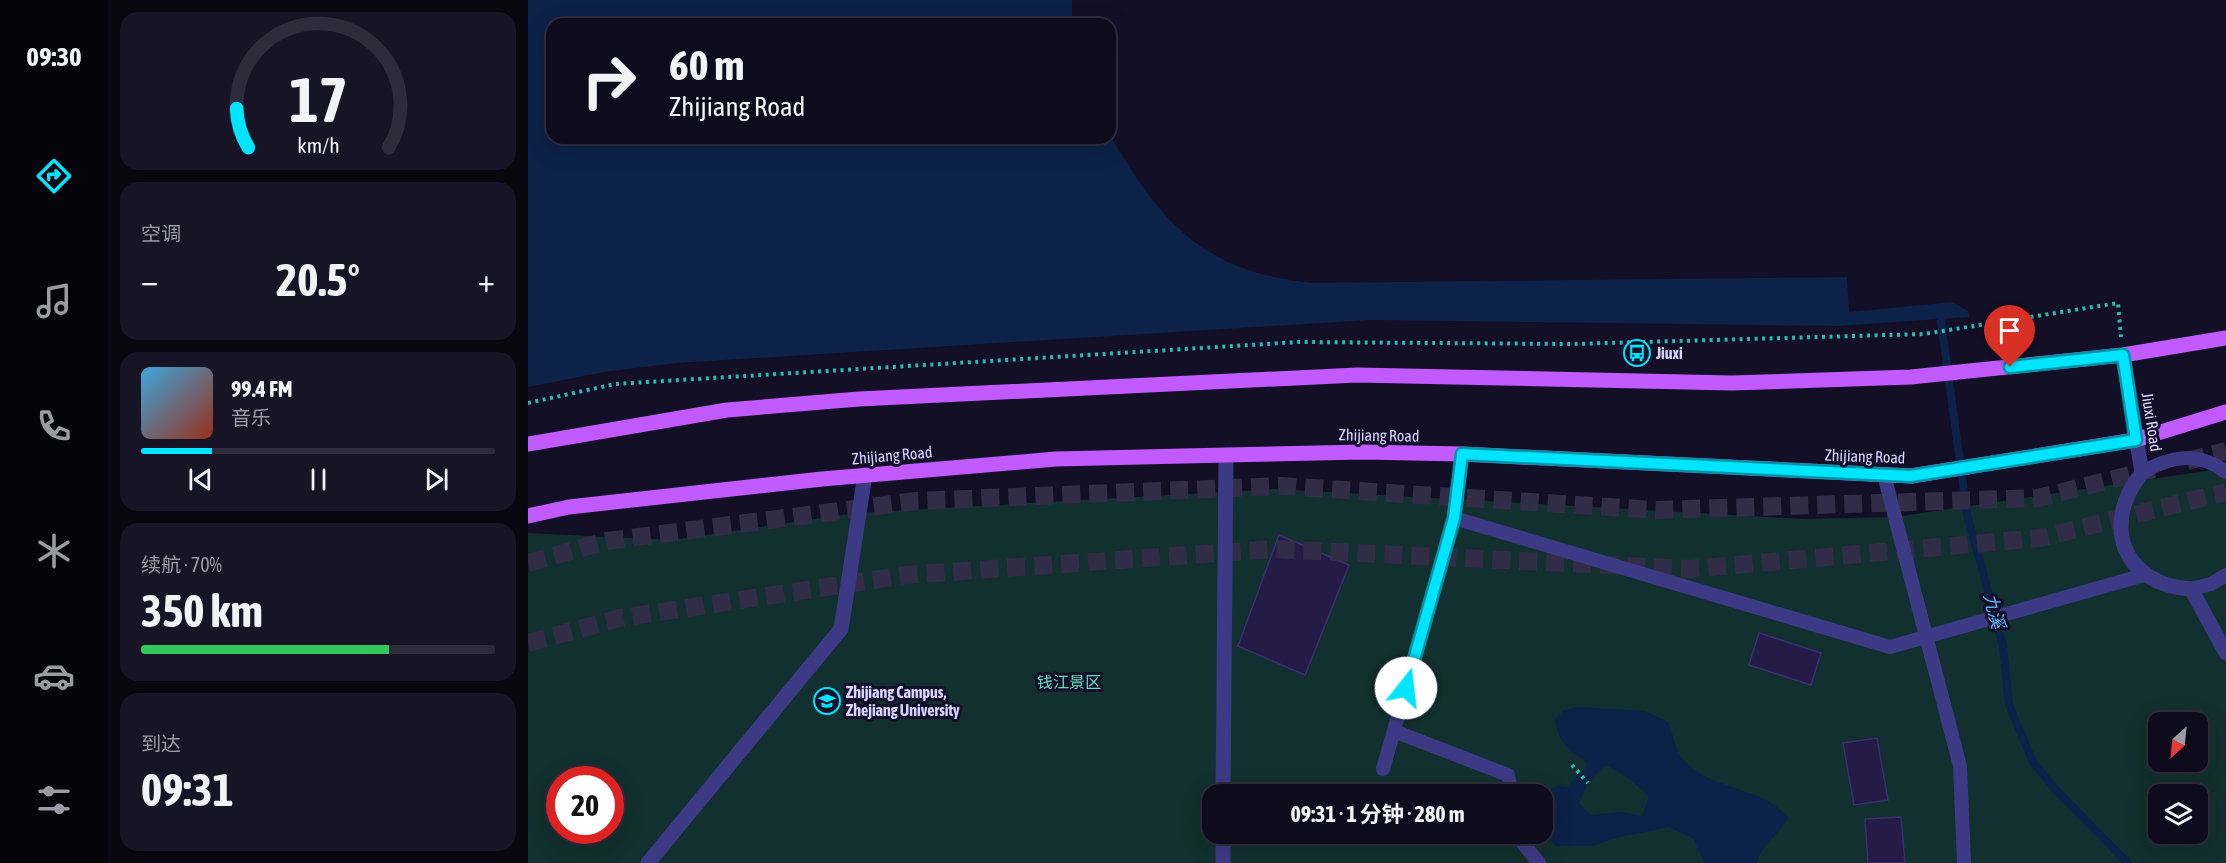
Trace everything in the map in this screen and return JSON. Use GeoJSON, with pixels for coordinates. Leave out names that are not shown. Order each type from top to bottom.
{"type":"FeatureCollection","features":[{"type":"Feature","properties":{"kind":"main road"},"geometry":{"type":"LineString","coordinates":[[528,444],[727,410],[859,399],[1357,375],[1732,383],[1930,375],[2123,355],[2226,338]]}},
{"type":"Feature","properties":{"kind":"main road","name":"Zhijiang Road"},"geometry":{"type":"LineString","coordinates":[[528,516],[569,507],[865,475],[1056,459],[1363,452],[1462,454],[1911,476],[2136,440],[2226,412]]}},
{"type":"Feature","properties":{"kind":"street","name":"Jiuxi Road"},"geometry":{"type":"LineString","coordinates":[[2123,355],[2142,473],[2130,488],[2122,506],[2120,524],[2123,543],[2131,561],[2144,574]]}},
{"type":"Feature","properties":{"kind":"street"},"geometry":{"type":"LineString","coordinates":[[1223,784],[1226,455]]}},
{"type":"Feature","properties":{"kind":"street"},"geometry":{"type":"LineString","coordinates":[[648,863],[841,629],[865,475]]}},
{"type":"Feature","properties":{"kind":"street"},"geometry":{"type":"LineString","coordinates":[[2144,574],[2158,583],[2190,589],[2226,653]]}},
{"type":"Feature","properties":{"kind":"street"},"geometry":{"type":"LineString","coordinates":[[1223,844],[1223,863]]}},
{"type":"Feature","properties":{"kind":"lane"},"geometry":{"type":"LineString","coordinates":[[1383,769],[1454,518],[1462,454]]}},
{"type":"Feature","properties":{"kind":"lane"},"geometry":{"type":"LineString","coordinates":[[2142,473],[2159,462],[2179,457],[2199,458],[2226,472]]}},
{"type":"Feature","properties":{"kind":"lane"},"geometry":{"type":"LineString","coordinates":[[1884,475],[1960,766],[1964,863]]}},
{"type":"Feature","properties":{"kind":"lane"},"geometry":{"type":"LineString","coordinates":[[1454,518],[1890,647],[2144,574]]}},
{"type":"Feature","properties":{"kind":"lane"},"geometry":{"type":"LineString","coordinates":[[2190,589],[2211,584],[2226,575]]}},
{"type":"Feature","properties":{"kind":"lane"},"geometry":{"type":"LineString","coordinates":[[1394,731],[1508,775],[1510,784]]}},
{"type":"Feature","properties":{"kind":"lane"},"geometry":{"type":"LineString","coordinates":[[1524,844],[1539,863]]}},
{"type":"Feature","properties":{"kind":"path"},"geometry":{"type":"LineString","coordinates":[[528,403],[615,384],[1299,342],[1572,344],[1924,334],[2118,303],[2123,355]]}},
{"type":"Feature","properties":{"kind":"path"},"geometry":{"type":"LineString","coordinates":[[1572,765],[1588,783]]}},
{"type":"Feature","properties":{"kind":"green space","name":"钱江景区"},"geometry":{"type":"Polygon","coordinates":[[[2226,468],[2226,863],[528,863],[528,533],[672,540],[856,513],[1275,489],[1804,519],[1895,517],[2226,468]]]}},
{"type":"Feature","properties":{"kind":"water"},"geometry":{"type":"Polygon","coordinates":[[[528,0],[1072,0],[1072,18],[546,18],[546,144],[1116,144],[1148,194],[1168,218],[1190,238],[1214,254],[1241,267],[1273,277],[1311,283],[1847,277],[1849,312],[1953,302],[1968,311],[1969,317],[1838,326],[1370,320],[676,363],[604,372],[528,387],[528,0]]]}},
{"type":"Feature","properties":{"kind":"water"},"geometry":{"type":"Polygon","coordinates":[[[1579,707],[1645,711],[1668,722],[1679,754],[1692,768],[1719,783],[1764,799],[1788,818],[1766,845],[1757,863],[1704,863],[1694,839],[1669,827],[1615,838],[1593,846],[1556,846],[1553,842],[1553,788],[1558,786],[1567,787],[1587,766],[1585,760],[1564,744],[1555,719],[1564,710],[1579,707]],[[1606,765],[1588,783],[1579,803],[1591,815],[1622,812],[1642,816],[1649,797],[1630,779],[1606,765]]]}},
{"type":"Feature","properties":{"kind":"building"},"geometry":{"type":"Polygon","coordinates":[[[1279,535],[1349,565],[1305,675],[1238,646],[1279,535]]]}},
{"type":"Feature","properties":{"kind":"building"},"geometry":{"type":"Polygon","coordinates":[[[1759,633],[1821,653],[1811,685],[1749,665],[1759,633]]]}},
{"type":"Feature","properties":{"kind":"building"},"geometry":{"type":"Polygon","coordinates":[[[1877,738],[1888,800],[1854,805],[1843,743],[1877,738]]]}},
{"type":"Feature","properties":{"kind":"building"},"geometry":{"type":"Polygon","coordinates":[[[1901,817],[1905,863],[1868,863],[1865,819],[1901,817]]]}},
{"type":"Feature","properties":{"kind":"waterway","name":"九溪"},"geometry":{"type":"LineString","coordinates":[[1941,321],[1967,514],[2003,646],[2009,705],[2033,762],[2054,788],[2128,863]]}},
{"type":"Feature","properties":{"kind":"tunnel"},"geometry":{"type":"LineString","coordinates":[[2187,461],[2226,451]]}},
{"type":"Feature","properties":{"kind":"tunnel"},"geometry":{"type":"LineString","coordinates":[[528,563],[607,541],[916,501],[1280,486],[1656,510],[2038,498],[2154,469]]}},
{"type":"Feature","properties":{"kind":"tunnel"},"geometry":{"type":"LineString","coordinates":[[528,643],[620,618],[906,575],[1274,549],[1691,569],[2040,538],[2226,492]]}},
{"type":"Feature","properties":{"kind":"place","name":"Jiuxi"},"geometry":{"type":"Point","coordinates":[1637,353]}},
{"type":"Feature","properties":{"kind":"place","name":"Zhijiang Campus, Zhejiang University"},"geometry":{"type":"Point","coordinates":[827,701]}},
{"type":"Feature","properties":{"kind":"route"},"geometry":{"type":"LineString","coordinates":[[1406,688],[1454,518],[1462,454],[1534,460],[1911,476],[2136,440],[2123,355],[2010,367]]}}]}
